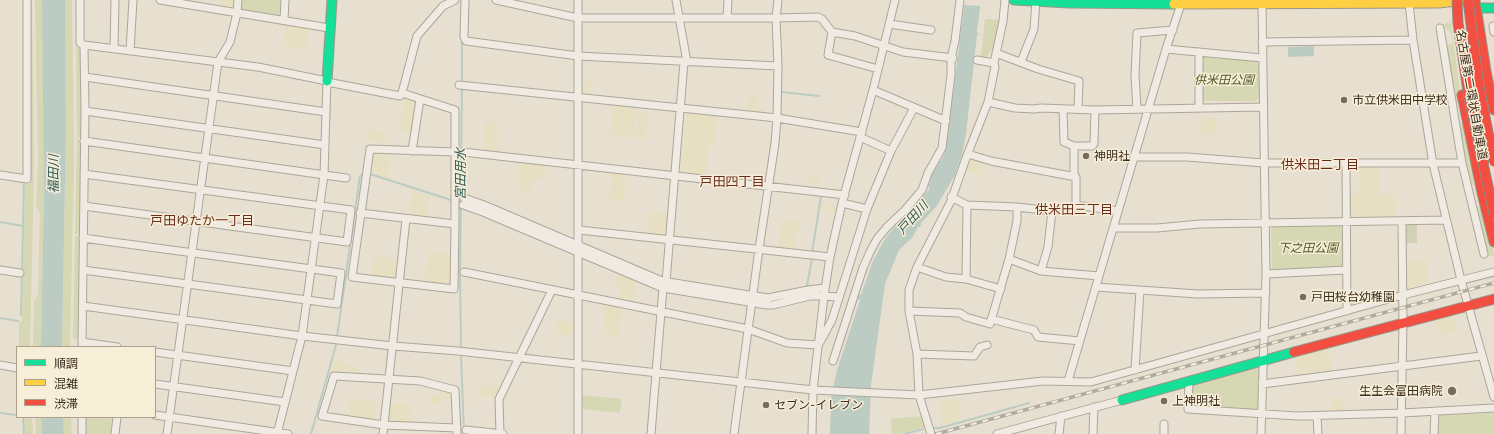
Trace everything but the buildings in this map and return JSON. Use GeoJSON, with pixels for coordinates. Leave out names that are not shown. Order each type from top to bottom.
{"type":"FeatureCollection","features":[{"type":"Feature","properties":{"kind":"main road"},"geometry":{"type":"LineString","coordinates":[[327,81],[329,28],[332,0]]}},
{"type":"Feature","properties":{"kind":"main road"},"geometry":{"type":"LineString","coordinates":[[1014,0],[1262,3],[1409,3],[1464,0]]}},
{"type":"Feature","properties":{"kind":"main road","name":"名古屋第二環状自動車道"},"geometry":{"type":"LineString","coordinates":[[1468,0],[1479,87],[1494,162]]}},
{"type":"Feature","properties":{"kind":"main road"},"geometry":{"type":"LineString","coordinates":[[1453,1],[1494,8]]}},
{"type":"Feature","properties":{"kind":"main road"},"geometry":{"type":"LineString","coordinates":[[1453,1],[1462,98],[1494,242]]}},
{"type":"Feature","properties":{"kind":"main road","name":"名古屋第二環状自動車道"},"geometry":{"type":"LineString","coordinates":[[1453,1],[1458,23],[1469,98],[1494,214]]}},
{"type":"Feature","properties":{"kind":"main road"},"geometry":{"type":"LineString","coordinates":[[1476,4],[1490,72],[1494,110]]}},
{"type":"Feature","properties":{"kind":"main road"},"geometry":{"type":"LineString","coordinates":[[1122,400],[1263,360],[1494,299]]}},
{"type":"Feature","properties":{"kind":"street"},"geometry":{"type":"LineString","coordinates":[[0,175],[28,179],[27,0]]}},
{"type":"Feature","properties":{"kind":"street"},"geometry":{"type":"LineString","coordinates":[[80,0],[80,43],[84,45],[258,67],[400,96],[416,36],[443,6],[455,0]]}},
{"type":"Feature","properties":{"kind":"street"},"geometry":{"type":"LineString","coordinates":[[114,49],[115,0]]}},
{"type":"Feature","properties":{"kind":"street"},"geometry":{"type":"LineString","coordinates":[[130,51],[133,0]]}},
{"type":"Feature","properties":{"kind":"street"},"geometry":{"type":"LineString","coordinates":[[160,0],[329,28]]}},
{"type":"Feature","properties":{"kind":"street"},"geometry":{"type":"LineString","coordinates":[[167,434],[218,62],[230,42],[237,13],[238,0]]}},
{"type":"Feature","properties":{"kind":"street"},"geometry":{"type":"LineString","coordinates":[[284,20],[285,0]]}},
{"type":"Feature","properties":{"kind":"street"},"geometry":{"type":"LineString","coordinates":[[465,0],[464,37],[466,41],[578,56],[778,66]]}},
{"type":"Feature","properties":{"kind":"street"},"geometry":{"type":"LineString","coordinates":[[496,0],[578,18],[818,17],[822,19],[832,32],[855,36],[903,52],[952,58]]}},
{"type":"Feature","properties":{"kind":"street"},"geometry":{"type":"LineString","coordinates":[[578,0],[578,434]]}},
{"type":"Feature","properties":{"kind":"street"},"geometry":{"type":"LineString","coordinates":[[651,434],[685,62],[676,0]]}},
{"type":"Feature","properties":{"kind":"street"},"geometry":{"type":"LineString","coordinates":[[727,18],[728,0]]}},
{"type":"Feature","properties":{"kind":"street"},"geometry":{"type":"LineString","coordinates":[[734,434],[767,186],[775,143],[778,66],[776,18],[778,0]]}},
{"type":"Feature","properties":{"kind":"street"},"geometry":{"type":"LineString","coordinates":[[812,434],[813,390],[824,292],[830,258],[842,203],[873,90],[895,0]]}},
{"type":"Feature","properties":{"kind":"street"},"geometry":{"type":"LineString","coordinates":[[833,361],[863,268],[870,252],[887,227],[905,210],[922,190],[928,173],[942,148],[960,0]]}},
{"type":"Feature","properties":{"kind":"street"},"geometry":{"type":"LineString","coordinates":[[931,434],[919,395],[917,354],[909,311],[910,290],[917,267],[951,201],[951,197],[988,102],[995,67],[994,63],[996,52],[1003,21],[1005,0]]}},
{"type":"Feature","properties":{"kind":"street"},"geometry":{"type":"LineString","coordinates":[[1020,62],[1034,29],[1036,1]]}},
{"type":"Feature","properties":{"kind":"street"},"geometry":{"type":"LineString","coordinates":[[1068,381],[1166,49],[1182,2]]}},
{"type":"Feature","properties":{"kind":"street"},"geometry":{"type":"LineString","coordinates":[[1261,434],[1266,293],[1262,3]]}},
{"type":"Feature","properties":{"kind":"street"},"geometry":{"type":"LineString","coordinates":[[1409,3],[1413,40],[1433,164],[1461,280],[1494,397]]}},
{"type":"Feature","properties":{"kind":"street"},"geometry":{"type":"LineString","coordinates":[[889,24],[931,30]]}},
{"type":"Feature","properties":{"kind":"street"},"geometry":{"type":"LineString","coordinates":[[1440,28],[1462,163],[1484,254]]}},
{"type":"Feature","properties":{"kind":"street"},"geometry":{"type":"LineString","coordinates":[[1137,109],[1135,75],[1137,33],[1173,30]]}},
{"type":"Feature","properties":{"kind":"street"},"geometry":{"type":"LineString","coordinates":[[832,32],[828,55],[878,68]]}},
{"type":"Feature","properties":{"kind":"street"},"geometry":{"type":"LineString","coordinates":[[1262,42],[1413,40]]}},
{"type":"Feature","properties":{"kind":"street"},"geometry":{"type":"LineString","coordinates":[[84,45],[85,111],[82,345],[100,346]]}},
{"type":"Feature","properties":{"kind":"street"},"geometry":{"type":"LineString","coordinates":[[1166,49],[1262,58]]}},
{"type":"Feature","properties":{"kind":"street"},"geometry":{"type":"LineString","coordinates":[[996,52],[1038,69],[1079,81],[1078,110]]}},
{"type":"Feature","properties":{"kind":"street"},"geometry":{"type":"LineString","coordinates":[[1199,52],[1199,108]]}},
{"type":"Feature","properties":{"kind":"street"},"geometry":{"type":"LineString","coordinates":[[977,60],[994,63]]}},
{"type":"Feature","properties":{"kind":"street"},"geometry":{"type":"LineString","coordinates":[[85,77],[326,112]]}},
{"type":"Feature","properties":{"kind":"street"},"geometry":{"type":"LineString","coordinates":[[277,433],[302,336],[316,238],[324,175],[327,81]]}},
{"type":"Feature","properties":{"kind":"street"},"geometry":{"type":"LineString","coordinates":[[461,85],[777,118],[861,134],[891,151]]}},
{"type":"Feature","properties":{"kind":"street"},"geometry":{"type":"LineString","coordinates":[[873,90],[946,121]]}},
{"type":"Feature","properties":{"kind":"street"},"geometry":{"type":"LineString","coordinates":[[402,93],[455,110],[459,152],[455,224],[454,289],[352,277],[370,149],[459,152],[845,195]]}},
{"type":"Feature","properties":{"kind":"street"},"geometry":{"type":"LineString","coordinates":[[1454,110],[1462,98]]}},
{"type":"Feature","properties":{"kind":"street"},"geometry":{"type":"LineString","coordinates":[[412,151],[420,99]]}},
{"type":"Feature","properties":{"kind":"street"},"geometry":{"type":"LineString","coordinates":[[988,102],[1015,108],[1078,110],[1263,107]]}},
{"type":"Feature","properties":{"kind":"street"},"geometry":{"type":"LineString","coordinates":[[818,345],[832,320],[867,209],[891,151],[914,108]]}},
{"type":"Feature","properties":{"kind":"street"},"geometry":{"type":"LineString","coordinates":[[1063,109],[1064,142],[1074,146],[1092,146],[1094,144],[1095,110]]}},
{"type":"Feature","properties":{"kind":"street"},"geometry":{"type":"LineString","coordinates":[[85,111],[325,145]]}},
{"type":"Feature","properties":{"kind":"street"},"geometry":{"type":"LineString","coordinates":[[84,141],[346,178]]}},
{"type":"Feature","properties":{"kind":"street"},"geometry":{"type":"LineString","coordinates":[[1074,146],[1076,207]]}},
{"type":"Feature","properties":{"kind":"street"},"geometry":{"type":"LineString","coordinates":[[968,154],[991,161],[1074,176]]}},
{"type":"Feature","properties":{"kind":"street"},"geometry":{"type":"LineString","coordinates":[[1134,157],[1187,157],[1264,163],[1462,163]]}},
{"type":"Feature","properties":{"kind":"street"},"geometry":{"type":"LineString","coordinates":[[1346,163],[1347,311]]}},
{"type":"Feature","properties":{"kind":"street"},"geometry":{"type":"LineString","coordinates":[[84,174],[351,210],[347,242],[84,206]]}},
{"type":"Feature","properties":{"kind":"street"},"geometry":{"type":"LineString","coordinates":[[1468,186],[1482,193]]}},
{"type":"Feature","properties":{"kind":"street"},"geometry":{"type":"LineString","coordinates":[[951,197],[967,205],[1017,207],[1052,211],[1083,206],[1118,211]]}},
{"type":"Feature","properties":{"kind":"street"},"geometry":{"type":"LineString","coordinates":[[463,202],[484,205],[578,249],[664,285],[752,299],[772,298],[808,290],[841,293]]}},
{"type":"Feature","properties":{"kind":"street"},"geometry":{"type":"LineString","coordinates":[[842,203],[867,209]]}},
{"type":"Feature","properties":{"kind":"street"},"geometry":{"type":"LineString","coordinates":[[966,279],[967,205]]}},
{"type":"Feature","properties":{"kind":"street"},"geometry":{"type":"LineString","coordinates":[[909,311],[960,313],[966,317],[990,324],[1010,259],[1017,221],[1017,207]]}},
{"type":"Feature","properties":{"kind":"street"},"geometry":{"type":"LineString","coordinates":[[1041,271],[1048,247],[1052,211]]}},
{"type":"Feature","properties":{"kind":"street"},"geometry":{"type":"LineString","coordinates":[[360,213],[455,224]]}},
{"type":"Feature","properties":{"kind":"street"},"geometry":{"type":"LineString","coordinates":[[383,434],[406,219]]}},
{"type":"Feature","properties":{"kind":"street"},"geometry":{"type":"LineString","coordinates":[[1113,228],[1157,228],[1200,224],[1446,220]]}},
{"type":"Feature","properties":{"kind":"street"},"geometry":{"type":"LineString","coordinates":[[1401,434],[1403,324],[1402,221]]}},
{"type":"Feature","properties":{"kind":"street"},"geometry":{"type":"LineString","coordinates":[[579,230],[830,258]]}},
{"type":"Feature","properties":{"kind":"street"},"geometry":{"type":"LineString","coordinates":[[83,238],[341,273],[337,304],[83,270]]}},
{"type":"Feature","properties":{"kind":"street"},"geometry":{"type":"LineString","coordinates":[[1010,259],[1041,271],[1099,276]]}},
{"type":"Feature","properties":{"kind":"street"},"geometry":{"type":"LineString","coordinates":[[917,267],[946,277],[966,279],[1001,289]]}},
{"type":"Feature","properties":{"kind":"street"},"geometry":{"type":"LineString","coordinates":[[0,270],[20,273]]}},
{"type":"Feature","properties":{"kind":"street"},"geometry":{"type":"LineString","coordinates":[[1266,274],[1346,270]]}},
{"type":"Feature","properties":{"kind":"street"},"geometry":{"type":"LineString","coordinates":[[464,272],[748,329],[787,343],[818,345]]}},
{"type":"Feature","properties":{"kind":"street"},"geometry":{"type":"LineString","coordinates":[[83,306],[302,336],[579,364],[656,374],[813,390],[919,395],[1038,381],[1091,382],[1265,335],[1403,295],[1494,272]]}},
{"type":"Feature","properties":{"kind":"street"},"geometry":{"type":"LineString","coordinates":[[1096,287],[1198,294],[1266,293]]}},
{"type":"Feature","properties":{"kind":"street"},"geometry":{"type":"LineString","coordinates":[[466,430],[501,434],[499,399],[552,290]]}},
{"type":"Feature","properties":{"kind":"street"},"geometry":{"type":"LineString","coordinates":[[1135,370],[1140,290]]}},
{"type":"Feature","properties":{"kind":"street"},"geometry":{"type":"LineString","coordinates":[[992,319],[1034,330],[1038,337],[1080,341]]}},
{"type":"Feature","properties":{"kind":"street"},"geometry":{"type":"LineString","coordinates":[[917,354],[974,356],[980,347],[988,345]]}},
{"type":"Feature","properties":{"kind":"street"},"geometry":{"type":"LineString","coordinates":[[156,352],[293,371]]}},
{"type":"Feature","properties":{"kind":"street"},"geometry":{"type":"LineString","coordinates":[[1262,384],[1482,356]]}},
{"type":"Feature","properties":{"kind":"street"},"geometry":{"type":"LineString","coordinates":[[0,365],[16,368]]}},
{"type":"Feature","properties":{"kind":"street"},"geometry":{"type":"LineString","coordinates":[[334,376],[389,380],[420,381],[455,390],[457,431],[384,425],[322,416],[334,376]]}},
{"type":"Feature","properties":{"kind":"street"},"geometry":{"type":"LineString","coordinates":[[1189,381],[1188,409],[1317,416],[1494,408]]}},
{"type":"Feature","properties":{"kind":"street"},"geometry":{"type":"LineString","coordinates":[[156,384],[285,402]]}},
{"type":"Feature","properties":{"kind":"street"},"geometry":{"type":"LineString","coordinates":[[997,434],[1122,400]]}},
{"type":"Feature","properties":{"kind":"street"},"geometry":{"type":"LineString","coordinates":[[1093,434],[1094,407]]}},
{"type":"Feature","properties":{"kind":"street"},"geometry":{"type":"LineString","coordinates":[[1434,411],[1434,434]]}},
{"type":"Feature","properties":{"kind":"street"},"geometry":{"type":"LineString","coordinates":[[156,415],[288,434]]}},
{"type":"Feature","properties":{"kind":"street"},"geometry":{"type":"LineString","coordinates":[[1059,434],[1061,416]]}},
{"type":"Feature","properties":{"kind":"street"},"geometry":{"type":"LineString","coordinates":[[1317,416],[1318,434]]}},
{"type":"Feature","properties":{"kind":"street"},"geometry":{"type":"LineString","coordinates":[[82,418],[82,434]]}},
{"type":"Feature","properties":{"kind":"street"},"geometry":{"type":"LineString","coordinates":[[115,434],[117,418]]}},
{"type":"Feature","properties":{"kind":"street"},"geometry":{"type":"LineString","coordinates":[[1164,424],[1164,434]]}},
{"type":"Feature","properties":{"kind":"shaded area"},"geometry":{"type":"Polygon","coordinates":[[[220,0],[236,0],[235,8],[219,7],[220,0]]]}},
{"type":"Feature","properties":{"kind":"shaded area"},"geometry":{"type":"Polygon","coordinates":[[[286,24],[309,28],[305,50],[282,46],[286,24]]]}},
{"type":"Feature","properties":{"kind":"shaded area"},"geometry":{"type":"Polygon","coordinates":[[[581,79],[591,79],[590,96],[583,95],[581,93],[581,79]]]}},
{"type":"Feature","properties":{"kind":"shaded area"},"geometry":{"type":"Polygon","coordinates":[[[750,95],[758,96],[757,108],[764,109],[764,115],[749,113],[750,95]]]}},
{"type":"Feature","properties":{"kind":"shaded area"},"geometry":{"type":"Polygon","coordinates":[[[405,99],[414,100],[416,103],[411,134],[399,131],[405,99]]]}},
{"type":"Feature","properties":{"kind":"shaded area"},"geometry":{"type":"Polygon","coordinates":[[[613,102],[636,105],[634,138],[610,135],[613,102]]]}},
{"type":"Feature","properties":{"kind":"shaded area"},"geometry":{"type":"Polygon","coordinates":[[[686,112],[718,114],[715,146],[709,145],[705,178],[681,174],[686,112]]]}},
{"type":"Feature","properties":{"kind":"shaded area"},"geometry":{"type":"Polygon","coordinates":[[[638,113],[648,114],[645,139],[636,139],[638,113]]]}},
{"type":"Feature","properties":{"kind":"shaded area"},"geometry":{"type":"Polygon","coordinates":[[[1201,117],[1215,118],[1215,134],[1201,134],[1201,117]]]}},
{"type":"Feature","properties":{"kind":"shaded area"},"geometry":{"type":"Polygon","coordinates":[[[484,122],[498,122],[498,155],[483,153],[484,122]]]}},
{"type":"Feature","properties":{"kind":"shaded area"},"geometry":{"type":"Polygon","coordinates":[[[369,129],[387,133],[387,142],[368,141],[369,129]]]}},
{"type":"Feature","properties":{"kind":"shaded area"},"geometry":{"type":"Polygon","coordinates":[[[373,153],[390,153],[389,178],[371,172],[373,153]]]}},
{"type":"Feature","properties":{"kind":"shaded area"},"geometry":{"type":"Polygon","coordinates":[[[971,157],[984,160],[981,175],[963,171],[968,159],[971,157]]]}},
{"type":"Feature","properties":{"kind":"shaded area"},"geometry":{"type":"Polygon","coordinates":[[[518,161],[545,164],[545,179],[533,178],[532,191],[518,191],[518,161]]]}},
{"type":"Feature","properties":{"kind":"shaded area"},"geometry":{"type":"Polygon","coordinates":[[[1360,167],[1379,167],[1379,194],[1397,194],[1396,217],[1351,219],[1349,216],[1349,194],[1360,194],[1360,167]]]}},
{"type":"Feature","properties":{"kind":"shaded area"},"geometry":{"type":"Polygon","coordinates":[[[612,171],[627,172],[624,201],[609,200],[612,171]]]}},
{"type":"Feature","properties":{"kind":"shaded area"},"geometry":{"type":"Polygon","coordinates":[[[809,176],[820,177],[818,185],[807,184],[809,176]]]}},
{"type":"Feature","properties":{"kind":"shaded area"},"geometry":{"type":"Polygon","coordinates":[[[412,192],[430,196],[427,217],[409,215],[412,192]]]}},
{"type":"Feature","properties":{"kind":"shaded area"},"geometry":{"type":"Polygon","coordinates":[[[821,205],[838,208],[837,212],[820,209],[821,205]]]}},
{"type":"Feature","properties":{"kind":"shaded area"},"geometry":{"type":"Polygon","coordinates":[[[649,210],[668,213],[666,234],[664,236],[647,234],[649,210]]]}},
{"type":"Feature","properties":{"kind":"shaded area"},"geometry":{"type":"Polygon","coordinates":[[[782,219],[799,221],[795,251],[778,249],[782,219]]]}},
{"type":"Feature","properties":{"kind":"shaded area"},"geometry":{"type":"Polygon","coordinates":[[[428,252],[451,254],[452,281],[448,285],[425,283],[428,252]]]}},
{"type":"Feature","properties":{"kind":"shaded area"},"geometry":{"type":"Polygon","coordinates":[[[374,256],[399,260],[397,277],[395,279],[371,277],[374,256]]]}},
{"type":"Feature","properties":{"kind":"shaded area"},"geometry":{"type":"Polygon","coordinates":[[[1407,260],[1427,260],[1427,283],[1410,288],[1407,287],[1407,260]]]}},
{"type":"Feature","properties":{"kind":"shaded area"},"geometry":{"type":"Polygon","coordinates":[[[619,272],[636,279],[633,304],[619,302],[620,285],[617,283],[619,272]]]}},
{"type":"Feature","properties":{"kind":"shaded area"},"geometry":{"type":"Polygon","coordinates":[[[605,303],[622,307],[620,336],[602,334],[605,303]]]}},
{"type":"Feature","properties":{"kind":"shaded area"},"geometry":{"type":"Polygon","coordinates":[[[1452,313],[1457,332],[1440,334],[1436,318],[1452,313]]]}},
{"type":"Feature","properties":{"kind":"shaded area"},"geometry":{"type":"Polygon","coordinates":[[[558,320],[575,322],[575,336],[556,333],[558,320]]]}},
{"type":"Feature","properties":{"kind":"shaded area"},"geometry":{"type":"Polygon","coordinates":[[[1328,347],[1332,371],[1298,376],[1295,356],[1328,347]]]}},
{"type":"Feature","properties":{"kind":"shaded area"},"geometry":{"type":"Polygon","coordinates":[[[334,359],[345,361],[345,364],[358,366],[358,374],[331,372],[334,359]]]}},
{"type":"Feature","properties":{"kind":"shaded area"},"geometry":{"type":"Polygon","coordinates":[[[479,385],[503,387],[497,397],[478,397],[479,385]]]}},
{"type":"Feature","properties":{"kind":"shaded area"},"geometry":{"type":"Polygon","coordinates":[[[441,390],[450,392],[452,394],[452,399],[442,399],[442,405],[430,404],[430,394],[441,395],[441,390]]]}},
{"type":"Feature","properties":{"kind":"shaded area"},"geometry":{"type":"Polygon","coordinates":[[[1343,398],[1343,412],[1333,413],[1332,399],[1343,398]]]}},
{"type":"Feature","properties":{"kind":"shaded area"},"geometry":{"type":"Polygon","coordinates":[[[349,400],[377,402],[375,420],[348,416],[349,400]]]}},
{"type":"Feature","properties":{"kind":"shaded area"},"geometry":{"type":"Polygon","coordinates":[[[959,400],[959,421],[941,423],[941,401],[959,400]]]}},
{"type":"Feature","properties":{"kind":"shaded area"},"geometry":{"type":"Polygon","coordinates":[[[389,404],[411,404],[410,423],[390,422],[388,419],[389,404]]]}},
{"type":"Feature","properties":{"kind":"green space"},"geometry":{"type":"Polygon","coordinates":[[[29,0],[32,0],[34,163],[30,346],[19,346],[19,322],[22,322],[25,184],[30,184],[29,0]]]}},
{"type":"Feature","properties":{"kind":"green space"},"geometry":{"type":"Polygon","coordinates":[[[35,0],[42,0],[44,191],[41,346],[33,346],[34,300],[38,295],[40,213],[36,207],[38,163],[35,0]]]}},
{"type":"Feature","properties":{"kind":"green space"},"geometry":{"type":"Polygon","coordinates":[[[65,0],[72,0],[74,161],[70,346],[62,346],[66,128],[65,0]]]}},
{"type":"Feature","properties":{"kind":"green space"},"geometry":{"type":"Polygon","coordinates":[[[76,0],[78,0],[78,46],[81,50],[82,138],[77,138],[76,0]]]}},
{"type":"Feature","properties":{"kind":"green space"},"geometry":{"type":"Polygon","coordinates":[[[241,0],[282,0],[281,15],[278,16],[243,11],[241,8],[241,0]]]}},
{"type":"Feature","properties":{"kind":"green space"},"geometry":{"type":"Polygon","coordinates":[[[985,19],[1002,20],[994,52],[990,51],[986,60],[983,60],[981,56],[985,19]]]}},
{"type":"Feature","properties":{"kind":"green space"},"geometry":{"type":"Polygon","coordinates":[[[1451,23],[1460,93],[1458,103],[1455,103],[1446,45],[1453,43],[1451,33],[1443,24],[1451,23]]]}},
{"type":"Feature","properties":{"kind":"green space","name":"供米田公園"},"geometry":{"type":"Polygon","coordinates":[[[1202,56],[1255,61],[1259,65],[1259,98],[1256,101],[1201,100],[1202,56]]]}},
{"type":"Feature","properties":{"kind":"green space"},"geometry":{"type":"Polygon","coordinates":[[[1465,117],[1474,186],[1470,182],[1468,175],[1460,124],[1465,117]]]}},
{"type":"Feature","properties":{"kind":"green space"},"geometry":{"type":"Polygon","coordinates":[[[77,140],[82,140],[81,235],[75,234],[77,140]]]}},
{"type":"Feature","properties":{"kind":"green space"},"geometry":{"type":"Polygon","coordinates":[[[1475,201],[1476,205],[1483,210],[1494,254],[1483,258],[1482,256],[1489,254],[1488,250],[1485,250],[1475,201]]]}},
{"type":"Feature","properties":{"kind":"green space"},"geometry":{"type":"Polygon","coordinates":[[[1417,223],[1417,243],[1406,243],[1406,226],[1417,223]]]}},
{"type":"Feature","properties":{"kind":"green space","name":"下之田公園"},"geometry":{"type":"Polygon","coordinates":[[[1340,225],[1343,228],[1343,265],[1340,268],[1274,272],[1272,270],[1271,229],[1273,227],[1340,225]]]}},
{"type":"Feature","properties":{"kind":"green space"},"geometry":{"type":"Polygon","coordinates":[[[75,236],[81,236],[79,339],[73,339],[75,236]]]}},
{"type":"Feature","properties":{"kind":"green space"},"geometry":{"type":"Polygon","coordinates":[[[1254,367],[1259,369],[1258,407],[1255,410],[1194,407],[1191,405],[1193,386],[1195,383],[1254,367]]]}},
{"type":"Feature","properties":{"kind":"green space"},"geometry":{"type":"Polygon","coordinates":[[[581,395],[622,399],[620,413],[581,409],[581,395]]]}},
{"type":"Feature","properties":{"kind":"green space"},"geometry":{"type":"Polygon","coordinates":[[[1494,413],[1494,434],[1436,434],[1437,417],[1439,415],[1494,413]]]}},
{"type":"Feature","properties":{"kind":"green space"},"geometry":{"type":"Polygon","coordinates":[[[922,416],[925,427],[892,434],[891,419],[922,416]]]}},
{"type":"Feature","properties":{"kind":"green space"},"geometry":{"type":"Polygon","coordinates":[[[24,418],[32,418],[33,434],[24,434],[24,418]]]}},
{"type":"Feature","properties":{"kind":"green space"},"geometry":{"type":"Polygon","coordinates":[[[35,418],[41,418],[42,434],[36,434],[35,418]]]}},
{"type":"Feature","properties":{"kind":"green space"},"geometry":{"type":"Polygon","coordinates":[[[63,418],[71,418],[72,434],[64,434],[63,418]]]}},
{"type":"Feature","properties":{"kind":"green space"},"geometry":{"type":"Polygon","coordinates":[[[85,418],[114,418],[112,434],[86,434],[85,418]]]}},
{"type":"Feature","properties":{"kind":"water","name":"福田川"},"geometry":{"type":"Polygon","coordinates":[[[42,0],[65,0],[66,128],[62,346],[41,346],[44,191],[42,0]]]}},
{"type":"Feature","properties":{"kind":"water","name":"戸田川"},"geometry":{"type":"Polygon","coordinates":[[[965,0],[981,0],[977,32],[979,35],[977,35],[966,134],[962,155],[955,175],[936,207],[922,222],[920,227],[918,227],[912,238],[899,250],[885,284],[871,385],[869,434],[830,434],[831,398],[837,370],[860,300],[857,298],[858,294],[861,295],[872,263],[883,242],[891,231],[929,190],[929,187],[926,186],[927,184],[930,184],[931,175],[939,164],[937,163],[939,160],[941,161],[944,155],[965,0]]]}},
{"type":"Feature","properties":{"kind":"water"},"geometry":{"type":"Polygon","coordinates":[[[1314,46],[1314,56],[1288,57],[1288,47],[1314,46]]]}},
{"type":"Feature","properties":{"kind":"water"},"geometry":{"type":"Polygon","coordinates":[[[41,418],[63,418],[64,434],[42,434],[41,418]]]}},
{"type":"Feature","properties":{"kind":"pier"},"geometry":{"type":"Polygon","coordinates":[[[963,0],[983,0],[982,6],[962,5],[963,0]]]}},
{"type":"Feature","properties":{"kind":"waterway","name":"宮田用水"},"geometry":{"type":"LineString","coordinates":[[462,39],[462,83]]}},
{"type":"Feature","properties":{"kind":"waterway","name":"宮田用水"},"geometry":{"type":"LineString","coordinates":[[461,348],[460,274],[462,87]]}},
{"type":"Feature","properties":{"kind":"waterway"},"geometry":{"type":"LineString","coordinates":[[781,105],[781,92],[819,96]]}},
{"type":"Feature","properties":{"kind":"waterway"},"geometry":{"type":"LineString","coordinates":[[337,337],[360,176],[363,174]]}},
{"type":"Feature","properties":{"kind":"waterway"},"geometry":{"type":"LineString","coordinates":[[370,174],[451,200]]}},
{"type":"Feature","properties":{"kind":"waterway"},"geometry":{"type":"LineString","coordinates":[[21,315],[24,184]]}},
{"type":"Feature","properties":{"kind":"waterway"},"geometry":{"type":"LineString","coordinates":[[812,253],[821,196]]}},
{"type":"Feature","properties":{"kind":"waterway"},"geometry":{"type":"LineString","coordinates":[[0,222],[23,226]]}},
{"type":"Feature","properties":{"kind":"waterway"},"geometry":{"type":"LineString","coordinates":[[807,286],[812,258]]}},
{"type":"Feature","properties":{"kind":"waterway"},"geometry":{"type":"LineString","coordinates":[[0,318],[18,321]]}},
{"type":"Feature","properties":{"kind":"waterway"},"geometry":{"type":"LineString","coordinates":[[311,434],[336,345]]}},
{"type":"Feature","properties":{"kind":"waterway","name":"宮田用水"},"geometry":{"type":"LineString","coordinates":[[461,356],[464,434]]}},
{"type":"Feature","properties":{"kind":"waterway"},"geometry":{"type":"LineString","coordinates":[[934,428],[940,428],[1029,403]]}},
{"type":"Feature","properties":{"kind":"waterway"},"geometry":{"type":"LineString","coordinates":[[0,413],[16,415]]}},
{"type":"Feature","properties":{"kind":"waterway"},"geometry":{"type":"LineString","coordinates":[[23,418],[24,434]]}},
{"type":"Feature","properties":{"kind":"waterway"},"geometry":{"type":"LineString","coordinates":[[904,434],[923,429]]}},
{"type":"Feature","properties":{"kind":"railway"},"geometry":{"type":"LineString","coordinates":[[936,434],[1494,283]]}},
{"type":"Feature","properties":{"kind":"traffic: fast"},"geometry":{"type":"LineString","coordinates":[[327,81],[332,0]]}},
{"type":"Feature","properties":{"kind":"traffic: fast"},"geometry":{"type":"LineString","coordinates":[[1014,0],[1069,3],[1174,4]]}},
{"type":"Feature","properties":{"kind":"traffic: fast"},"geometry":{"type":"LineString","coordinates":[[1469,6],[1476,8],[1494,8]]}},
{"type":"Feature","properties":{"kind":"traffic: fast"},"geometry":{"type":"LineString","coordinates":[[1122,400],[1294,352]]}},
{"type":"Feature","properties":{"kind":"traffic: slow"},"geometry":{"type":"LineString","coordinates":[[1174,4],[1439,3],[1464,0]]}},
{"type":"Feature","properties":{"kind":"traffic: jam"},"geometry":{"type":"LineString","coordinates":[[1457,0],[1458,23],[1469,98],[1494,214]]}},
{"type":"Feature","properties":{"kind":"traffic: jam"},"geometry":{"type":"LineString","coordinates":[[1468,0],[1479,87],[1494,162]]}},
{"type":"Feature","properties":{"kind":"traffic: jam"},"geometry":{"type":"LineString","coordinates":[[1475,0],[1486,71],[1494,110]]}},
{"type":"Feature","properties":{"kind":"traffic: jam"},"geometry":{"type":"LineString","coordinates":[[1462,95],[1482,193],[1494,242]]}},
{"type":"Feature","properties":{"kind":"traffic: jam"},"geometry":{"type":"LineString","coordinates":[[1294,352],[1494,299]]}},
{"type":"Feature","properties":{"kind":"place","name":"市立供米田中学校"},"geometry":{"type":"Point","coordinates":[1344,100]}},
{"type":"Feature","properties":{"kind":"place","name":"神明社"},"geometry":{"type":"Point","coordinates":[1086,156]}},
{"type":"Feature","properties":{"kind":"place","name":"戸田桜台幼稚園"},"geometry":{"type":"Point","coordinates":[1303,297]}},
{"type":"Feature","properties":{"kind":"place","name":"生生会富田病院"},"geometry":{"type":"Point","coordinates":[1452,391]}},
{"type":"Feature","properties":{"kind":"place","name":"上神明社"},"geometry":{"type":"Point","coordinates":[1164,401]}},
{"type":"Feature","properties":{"kind":"place","name":"セブン-イレブン"},"geometry":{"type":"Point","coordinates":[766,405]}},
{"type":"Feature","properties":{"kind":"district","name":"供米田二丁目"},"geometry":{"type":"Point","coordinates":[1320,165]}},
{"type":"Feature","properties":{"kind":"district","name":"戸田四丁目"},"geometry":{"type":"Point","coordinates":[732,182]}},
{"type":"Feature","properties":{"kind":"district","name":"供米田三丁目"},"geometry":{"type":"Point","coordinates":[1074,210]}},
{"type":"Feature","properties":{"kind":"district","name":"戸田ゆたか一丁目"},"geometry":{"type":"Point","coordinates":[202,221]}}]}
